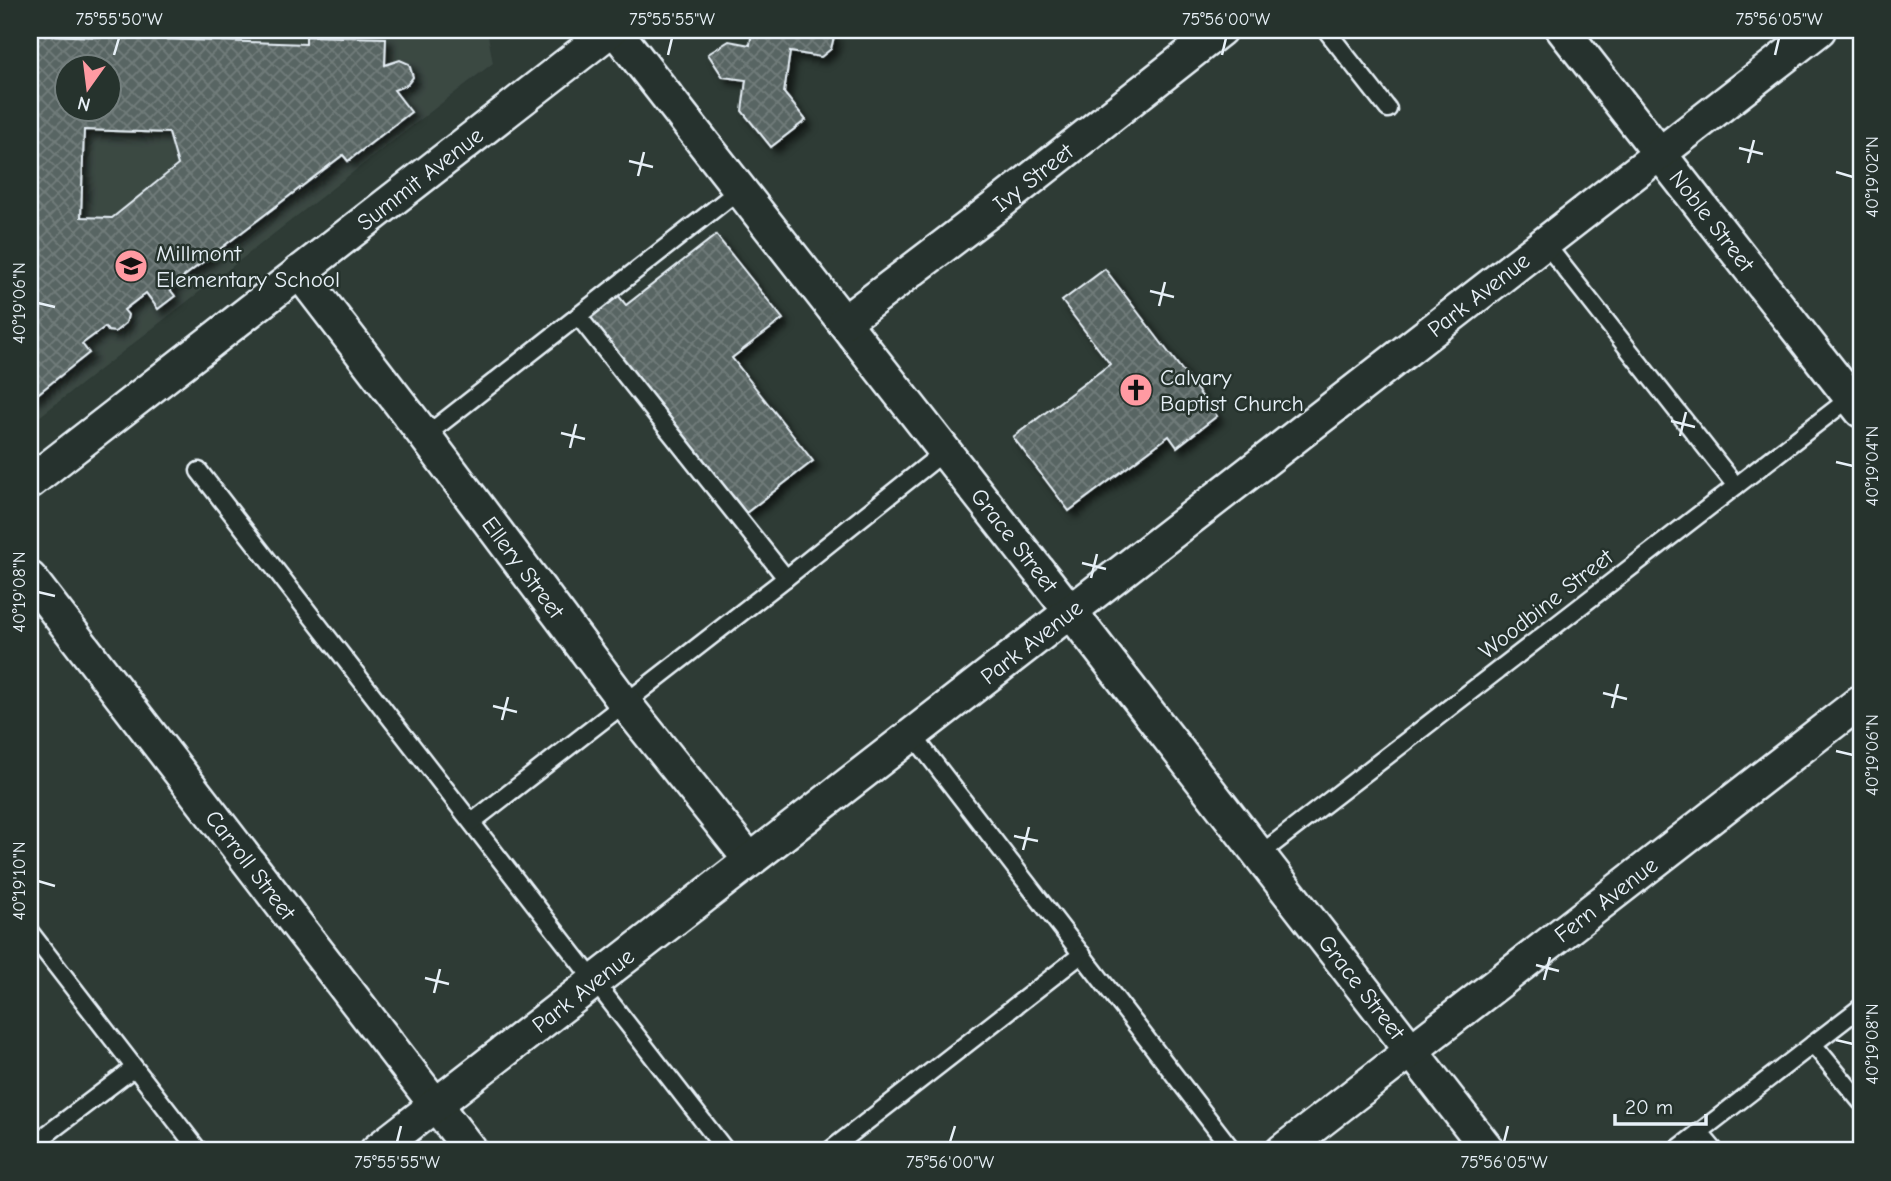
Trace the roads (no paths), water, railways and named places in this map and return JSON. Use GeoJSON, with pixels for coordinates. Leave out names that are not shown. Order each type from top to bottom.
{"type":"FeatureCollection","features":[{"type":"Feature","properties":{"kind":"street","name":"Grace Street"},"geometry":{"type":"LineString","coordinates":[[613,30],[945,451],[1489,1151]]}},
{"type":"Feature","properties":{"kind":"street","name":"Summit Avenue"},"geometry":{"type":"LineString","coordinates":[[30,482],[613,30]]}},
{"type":"Feature","properties":{"kind":"street","name":"Ivy Street"},"geometry":{"type":"LineString","coordinates":[[844,322],[1220,30]]}},
{"type":"Feature","properties":{"kind":"street","name":"Noble Street"},"geometry":{"type":"LineString","coordinates":[[1563,30],[1658,153],[1858,399]]}},
{"type":"Feature","properties":{"kind":"street","name":"Park Avenue"},"geometry":{"type":"LineString","coordinates":[[376,1151],[1819,30]]}},
{"type":"Feature","properties":{"kind":"street","name":"Ellery Street"},"geometry":{"type":"LineString","coordinates":[[299,272],[624,702],[750,860]]}},
{"type":"Feature","properties":{"kind":"street","name":"Carroll Street"},"geometry":{"type":"LineString","coordinates":[[30,578],[471,1151]]}},
{"type":"Feature","properties":{"kind":"street","name":"Fern Avenue"},"geometry":{"type":"LineString","coordinates":[[1282,1151],[1861,701]]}},
{"type":"Feature","properties":{"kind":"lane"},"geometry":{"type":"LineString","coordinates":[[1326,30],[1388,109]]}},
{"type":"Feature","properties":{"kind":"lane"},"geometry":{"type":"LineString","coordinates":[[425,436],[740,189]]}},
{"type":"Feature","properties":{"kind":"lane"},"geometry":{"type":"LineString","coordinates":[[1544,242],[1736,486]]}},
{"type":"Feature","properties":{"kind":"lane"},"geometry":{"type":"LineString","coordinates":[[578,316],[786,578]]}},
{"type":"Feature","properties":{"kind":"lane","name":"Woodbine Street"},"geometry":{"type":"LineString","coordinates":[[1259,855],[1736,486],[1858,399]]}},
{"type":"Feature","properties":{"kind":"lane"},"geometry":{"type":"LineString","coordinates":[[472,822],[945,451]]}},
{"type":"Feature","properties":{"kind":"lane"},"geometry":{"type":"LineString","coordinates":[[199,471],[726,1151]]}},
{"type":"Feature","properties":{"kind":"lane"},"geometry":{"type":"LineString","coordinates":[[912,734],[1233,1151]]}},
{"type":"Feature","properties":{"kind":"lane"},"geometry":{"type":"LineString","coordinates":[[30,932],[199,1151]]}},
{"type":"Feature","properties":{"kind":"lane"},"geometry":{"type":"LineString","coordinates":[[829,1151],[1082,954]]}},
{"type":"Feature","properties":{"kind":"lane"},"geometry":{"type":"LineString","coordinates":[[1675,1151],[1861,1007]]}},
{"type":"Feature","properties":{"kind":"lane"},"geometry":{"type":"LineString","coordinates":[[1814,1044],[1861,1101]]}},
{"type":"Feature","properties":{"kind":"lane"},"geometry":{"type":"LineString","coordinates":[[30,1147],[134,1068]]}},
{"type":"Feature","properties":{"kind":"lane"},"geometry":{"type":"LineString","coordinates":[[1699,1132],[1715,1151]]}},
{"type":"Feature","properties":{"kind":"place","name":"Millmont Elementary School"},"geometry":{"type":"Point","coordinates":[131,266]}},
{"type":"Feature","properties":{"kind":"place","name":"Calvary Baptist Church"},"geometry":{"type":"Point","coordinates":[1136,390]}}]}
